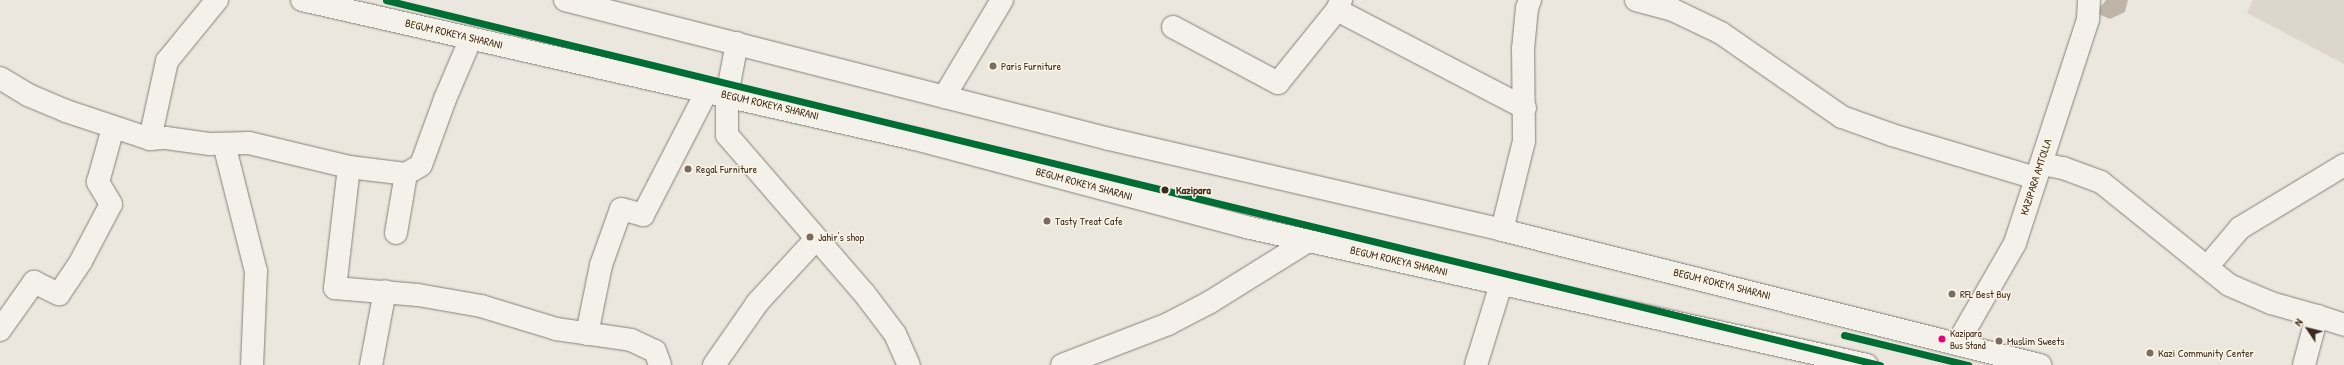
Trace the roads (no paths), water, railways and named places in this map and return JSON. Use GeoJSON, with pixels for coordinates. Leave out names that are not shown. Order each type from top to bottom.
{"type":"FeatureCollection","features":[{"type":"Feature","properties":{"kind":"street"},"geometry":{"type":"LineString","coordinates":[[150,139],[167,61],[217,0]]}},
{"type":"Feature","properties":{"kind":"street","name":"BEGUM ROKEYA SHARANI"},"geometry":{"type":"LineString","coordinates":[[302,0],[919,140],[1246,228],[1867,365]]}},
{"type":"Feature","properties":{"kind":"street","name":"BEGUM ROKEYA SHARANI"},"geometry":{"type":"LineString","coordinates":[[565,0],[596,4],[737,43],[1109,139],[1502,230],[2040,365]]}},
{"type":"Feature","properties":{"kind":"street"},"geometry":{"type":"LineString","coordinates":[[944,97],[1002,0]]}},
{"type":"Feature","properties":{"kind":"street"},"geometry":{"type":"LineString","coordinates":[[1502,230],[1524,141],[1525,108],[1523,49],[1530,0]]}},
{"type":"Feature","properties":{"kind":"street"},"geometry":{"type":"LineString","coordinates":[[1636,0],[1673,10],[1722,33],[1842,117],[1892,135],[2038,171],[2063,168],[2101,182],[2229,285],[2271,303],[2344,325]]}},
{"type":"Feature","properties":{"kind":"street","name":"KAZIPARA AMTOLLA"},"geometry":{"type":"LineString","coordinates":[[1957,344],[2015,243],[2070,70],[2088,19],[2088,0]]}},
{"type":"Feature","properties":{"kind":"street"},"geometry":{"type":"LineString","coordinates":[[1173,27],[1278,83],[1339,5],[1525,108]]}},
{"type":"Feature","properties":{"kind":"street"},"geometry":{"type":"LineString","coordinates":[[0,78],[28,95],[113,128],[150,139],[224,144],[249,143],[272,147],[349,167],[406,174],[421,165],[445,99],[471,38]]}},
{"type":"Feature","properties":{"kind":"street"},"geometry":{"type":"LineString","coordinates":[[587,334],[601,265],[621,209],[643,215],[717,93],[737,43]]}},
{"type":"Feature","properties":{"kind":"street"},"geometry":{"type":"LineString","coordinates":[[717,93],[727,135],[864,293],[895,334],[909,365]]}},
{"type":"Feature","properties":{"kind":"street"},"geometry":{"type":"LineString","coordinates":[[0,330],[34,282],[59,294],[81,261],[111,204],[98,182],[113,128]]}},
{"type":"Feature","properties":{"kind":"street"},"geometry":{"type":"LineString","coordinates":[[224,144],[256,271],[252,365]]}},
{"type":"Feature","properties":{"kind":"street"},"geometry":{"type":"LineString","coordinates":[[2207,266],[2240,228],[2344,165]]}},
{"type":"Feature","properties":{"kind":"street"},"geometry":{"type":"LineString","coordinates":[[349,167],[335,288],[385,291],[481,306],[556,330],[631,340],[655,351],[660,365]]}},
{"type":"Feature","properties":{"kind":"street"},"geometry":{"type":"LineString","coordinates":[[396,233],[406,174]]}},
{"type":"Feature","properties":{"kind":"street"},"geometry":{"type":"LineString","coordinates":[[714,365],[758,302],[816,239]]}},
{"type":"Feature","properties":{"kind":"street"},"geometry":{"type":"LineString","coordinates":[[1062,365],[1168,324],[1210,302],[1308,241]]}},
{"type":"Feature","properties":{"kind":"street"},"geometry":{"type":"LineString","coordinates":[[1476,365],[1501,284]]}},
{"type":"Feature","properties":{"kind":"street"},"geometry":{"type":"LineString","coordinates":[[371,365],[385,291]]}},
{"type":"Feature","properties":{"kind":"street"},"geometry":{"type":"LineString","coordinates":[[2304,365],[2317,316]]}},
{"type":"Feature","properties":{"kind":"place","name":"Paris Furniture"},"geometry":{"type":"Point","coordinates":[993,66]}},
{"type":"Feature","properties":{"kind":"place","name":"Regal Furniture"},"geometry":{"type":"Point","coordinates":[688,169]}},
{"type":"Feature","properties":{"kind":"place","name":"Kazipara"},"geometry":{"type":"Point","coordinates":[1165,190]}},
{"type":"Feature","properties":{"kind":"place","name":"Tasty Treat Cafe"},"geometry":{"type":"Point","coordinates":[1047,221]}},
{"type":"Feature","properties":{"kind":"place","name":"Jahir's shop"},"geometry":{"type":"Point","coordinates":[810,237]}},
{"type":"Feature","properties":{"kind":"place","name":"RFL Best Buy"},"geometry":{"type":"Point","coordinates":[1952,294]}},
{"type":"Feature","properties":{"kind":"place","name":"Kazipara Bus Stand"},"geometry":{"type":"Point","coordinates":[1942,339]}},
{"type":"Feature","properties":{"kind":"place","name":"Muslim Sweets"},"geometry":{"type":"Point","coordinates":[1999,341]}},
{"type":"Feature","properties":{"kind":"place","name":"Kazi Community Center"},"geometry":{"type":"Point","coordinates":[2150,353]}}]}
